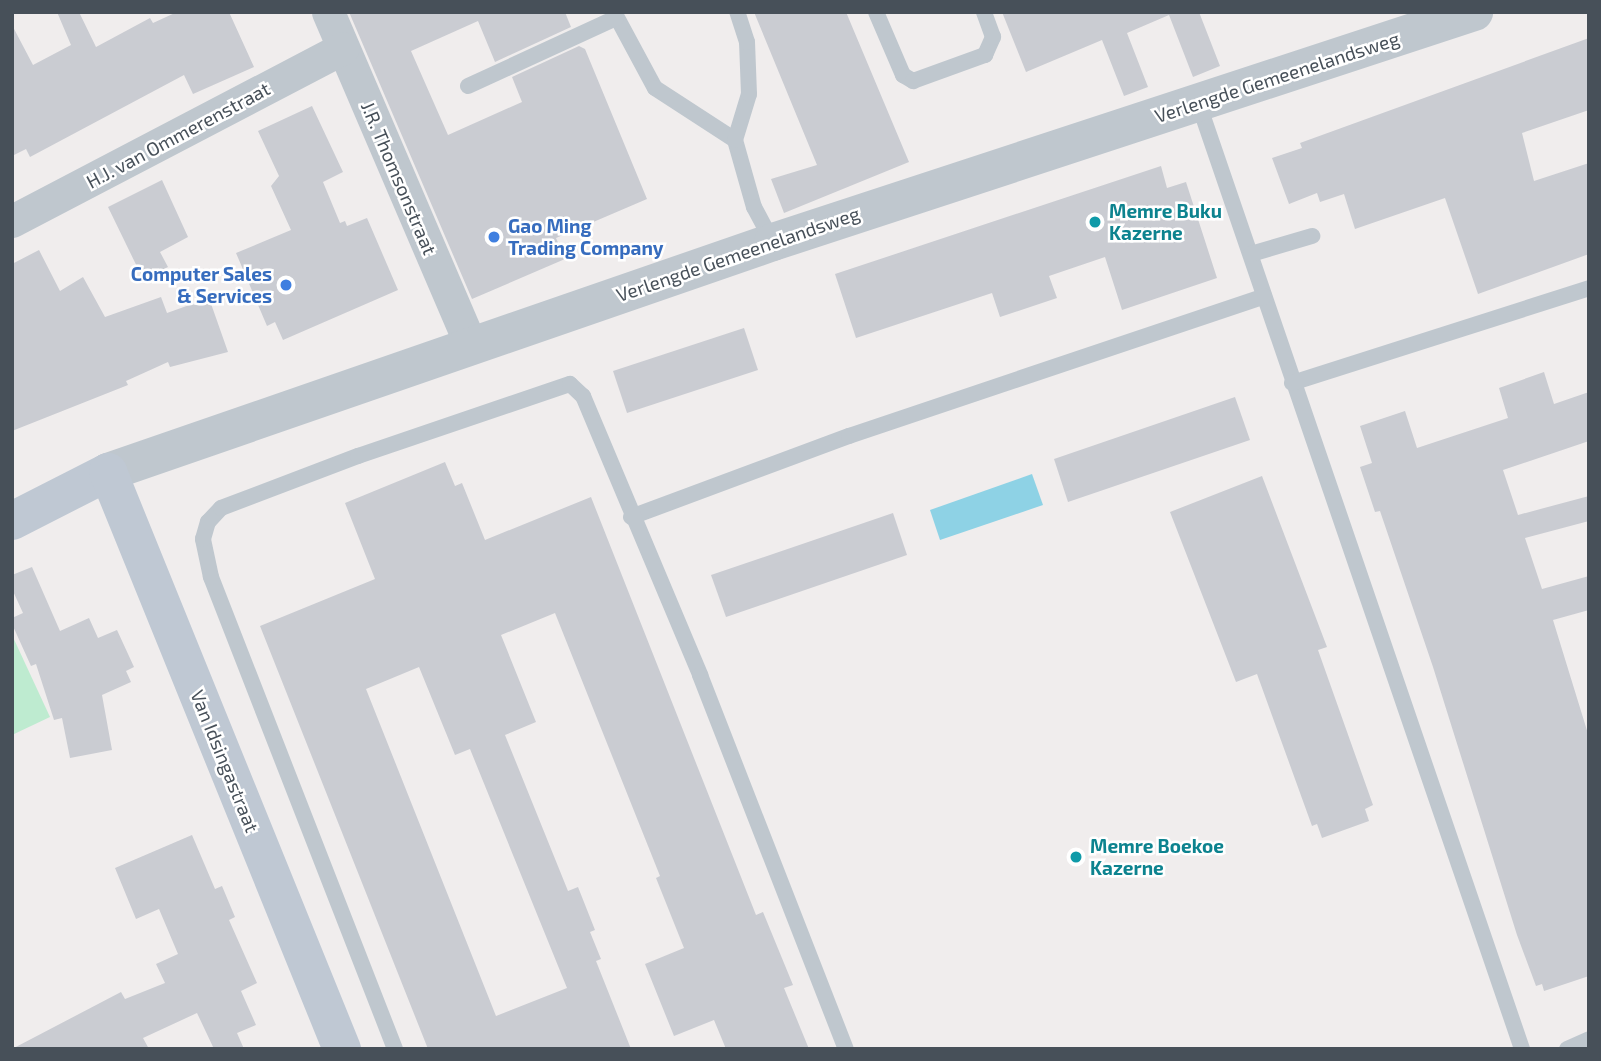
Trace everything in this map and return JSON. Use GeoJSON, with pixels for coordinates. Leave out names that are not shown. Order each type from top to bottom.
{"type":"FeatureCollection","features":[{"type":"Feature","properties":{"kind":"main road","name":"Verlengde Gemeenelandsweg"},"geometry":{"type":"LineString","coordinates":[[12,521],[108,472]]}},
{"type":"Feature","properties":{"kind":"main road","name":"Van Idsingastraat"},"geometry":{"type":"LineString","coordinates":[[108,472],[342,1049]]}},
{"type":"Feature","properties":{"kind":"street","name":"J.R. Thomsonstraat"},"geometry":{"type":"LineString","coordinates":[[327,12],[470,345]]}},
{"type":"Feature","properties":{"kind":"street","name":"Verlengde Gemeenelandsweg"},"geometry":{"type":"LineString","coordinates":[[108,472],[773,242],[1474,12]]}},
{"type":"Feature","properties":{"kind":"street","name":"H.J. van Ommerenstraat"},"geometry":{"type":"LineString","coordinates":[[12,221],[343,48]]}},
{"type":"Feature","properties":{"kind":"lane"},"geometry":{"type":"LineString","coordinates":[[737,12],[747,42],[749,94],[735,140],[754,207],[773,242]]}},
{"type":"Feature","properties":{"kind":"lane"},"geometry":{"type":"LineString","coordinates":[[876,12],[903,75],[913,81],[985,55],[993,37],[984,12]]}},
{"type":"Feature","properties":{"kind":"lane"},"geometry":{"type":"LineString","coordinates":[[468,86],[615,15],[655,88],[735,140]]}},
{"type":"Feature","properties":{"kind":"lane"},"geometry":{"type":"LineString","coordinates":[[1198,102],[1522,1049]]}},
{"type":"Feature","properties":{"kind":"lane"},"geometry":{"type":"LineString","coordinates":[[1251,254],[1312,236]]}},
{"type":"Feature","properties":{"kind":"lane"},"geometry":{"type":"LineString","coordinates":[[1292,383],[1589,288]]}},
{"type":"Feature","properties":{"kind":"lane"},"geometry":{"type":"LineString","coordinates":[[631,517],[849,436],[1264,296]]}},
{"type":"Feature","properties":{"kind":"lane"},"geometry":{"type":"LineString","coordinates":[[395,1049],[211,577],[203,539],[208,522],[221,508],[334,465],[570,384],[583,396],[631,517],[700,675],[846,1049]]}},
{"type":"Feature","properties":{"kind":"lane"},"geometry":{"type":"LineString","coordinates":[[1567,1049],[1589,1039]]}},
{"type":"Feature","properties":{"kind":"green space"},"geometry":{"type":"Polygon","coordinates":[[[12,635],[50,717],[12,735],[12,635]]]}},
{"type":"Feature","properties":{"kind":"water"},"geometry":{"type":"Polygon","coordinates":[[[1032,474],[1043,505],[940,540],[930,510],[1032,474]]]}},
{"type":"Feature","properties":{"kind":"building"},"geometry":{"type":"Polygon","coordinates":[[[57,12],[79,12],[96,47],[150,18],[153,23],[177,12],[229,12],[254,67],[193,94],[184,75],[30,157],[26,149],[12,156],[12,25],[33,65],[71,45],[57,12]]]}},
{"type":"Feature","properties":{"kind":"building"},"geometry":{"type":"Polygon","coordinates":[[[349,12],[565,12],[571,27],[495,62],[478,21],[411,51],[448,135],[522,102],[512,77],[579,46],[585,49],[647,199],[556,238],[565,259],[472,299],[349,12]]]}},
{"type":"Feature","properties":{"kind":"building"},"geometry":{"type":"Polygon","coordinates":[[[754,12],[846,12],[909,162],[784,213],[771,179],[817,165],[754,12]]]}},
{"type":"Feature","properties":{"kind":"building"},"geometry":{"type":"Polygon","coordinates":[[[1002,12],[1199,12],[1220,66],[1193,77],[1169,15],[1127,33],[1148,87],[1124,96],[1102,40],[1026,72],[1002,12]]]}},
{"type":"Feature","properties":{"kind":"building"},"geometry":{"type":"Polygon","coordinates":[[[1589,38],[1589,110],[1522,133],[1534,181],[1589,163],[1589,254],[1478,294],[1445,198],[1355,229],[1344,194],[1320,202],[1317,193],[1289,204],[1272,158],[1302,148],[1300,143],[1589,38]]]}},
{"type":"Feature","properties":{"kind":"building"},"geometry":{"type":"Polygon","coordinates":[[[312,106],[343,172],[323,182],[340,223],[345,221],[347,226],[367,218],[398,290],[283,340],[275,322],[267,326],[236,253],[291,230],[271,186],[279,176],[258,131],[312,106]]]}},
{"type":"Feature","properties":{"kind":"building","name":"Memre Buku Kazerne"},"geometry":{"type":"Polygon","coordinates":[[[1161,166],[1167,188],[1186,182],[1217,278],[1122,310],[1105,257],[1049,276],[1057,298],[1000,317],[992,293],[856,338],[835,274],[1161,166]]]}},
{"type":"Feature","properties":{"kind":"building"},"geometry":{"type":"Polygon","coordinates":[[[162,180],[188,237],[160,252],[168,267],[143,279],[108,207],[162,180]]]}},
{"type":"Feature","properties":{"kind":"building"},"geometry":{"type":"Polygon","coordinates":[[[39,250],[60,291],[83,277],[105,317],[161,297],[167,313],[209,298],[228,352],[170,367],[168,362],[126,381],[128,385],[12,431],[12,264],[39,250]]]}},
{"type":"Feature","properties":{"kind":"building"},"geometry":{"type":"Polygon","coordinates":[[[744,328],[758,370],[627,413],[613,371],[744,328]]]}},
{"type":"Feature","properties":{"kind":"building"},"geometry":{"type":"Polygon","coordinates":[[[1544,372],[1554,404],[1589,392],[1589,441],[1503,470],[1518,515],[1589,496],[1589,521],[1525,538],[1542,589],[1589,576],[1589,610],[1553,620],[1589,737],[1589,976],[1544,991],[1542,984],[1536,986],[1517,935],[1433,667],[1380,511],[1375,512],[1360,467],[1372,463],[1360,426],[1405,411],[1417,448],[1508,418],[1499,388],[1544,372]]]}},
{"type":"Feature","properties":{"kind":"building"},"geometry":{"type":"Polygon","coordinates":[[[1235,397],[1250,440],[1068,502],[1054,459],[1235,397]]]}},
{"type":"Feature","properties":{"kind":"building"},"geometry":{"type":"Polygon","coordinates":[[[445,462],[455,486],[462,483],[485,540],[591,497],[756,915],[763,912],[793,985],[784,988],[809,1049],[726,1049],[714,1020],[674,1036],[645,964],[684,948],[656,878],[660,876],[555,613],[501,635],[536,722],[505,735],[568,891],[578,887],[595,930],[590,932],[601,959],[596,961],[631,1049],[428,1049],[260,626],[375,579],[345,503],[445,462]],[[419,667],[366,689],[496,1016],[567,988],[470,749],[455,755],[419,667]]]}},
{"type":"Feature","properties":{"kind":"building"},"geometry":{"type":"Polygon","coordinates":[[[1262,476],[1327,647],[1318,650],[1373,805],[1365,809],[1369,821],[1322,838],[1317,824],[1312,826],[1257,674],[1236,682],[1170,512],[1262,476]]]}},
{"type":"Feature","properties":{"kind":"building"},"geometry":{"type":"Polygon","coordinates":[[[893,513],[907,555],[726,617],[711,575],[893,513]]]}},
{"type":"Feature","properties":{"kind":"building"},"geometry":{"type":"Polygon","coordinates":[[[32,567],[60,631],[89,618],[98,638],[117,630],[134,667],[126,671],[131,682],[102,695],[112,750],[70,758],[62,718],[54,720],[36,664],[31,666],[12,624],[12,618],[23,613],[12,589],[12,575],[32,567]]]}},
{"type":"Feature","properties":{"kind":"building"},"geometry":{"type":"Polygon","coordinates":[[[192,835],[215,889],[222,886],[235,917],[229,920],[257,983],[241,991],[256,1025],[237,1033],[244,1049],[214,1049],[197,1013],[143,1038],[149,1049],[12,1049],[121,992],[125,999],[165,983],[156,964],[178,954],[159,909],[136,919],[115,868],[192,835]]]}},
{"type":"Feature","properties":{"kind":"place","name":"Memre Buku Kazerne"},"geometry":{"type":"Point","coordinates":[1095,222]}},
{"type":"Feature","properties":{"kind":"place","name":"Gao Ming Trading Company"},"geometry":{"type":"Point","coordinates":[494,237]}},
{"type":"Feature","properties":{"kind":"place","name":"Computer Sales & Services"},"geometry":{"type":"Point","coordinates":[286,285]}},
{"type":"Feature","properties":{"kind":"place","name":"Memre Boekoe Kazerne"},"geometry":{"type":"Point","coordinates":[1076,857]}}]}
